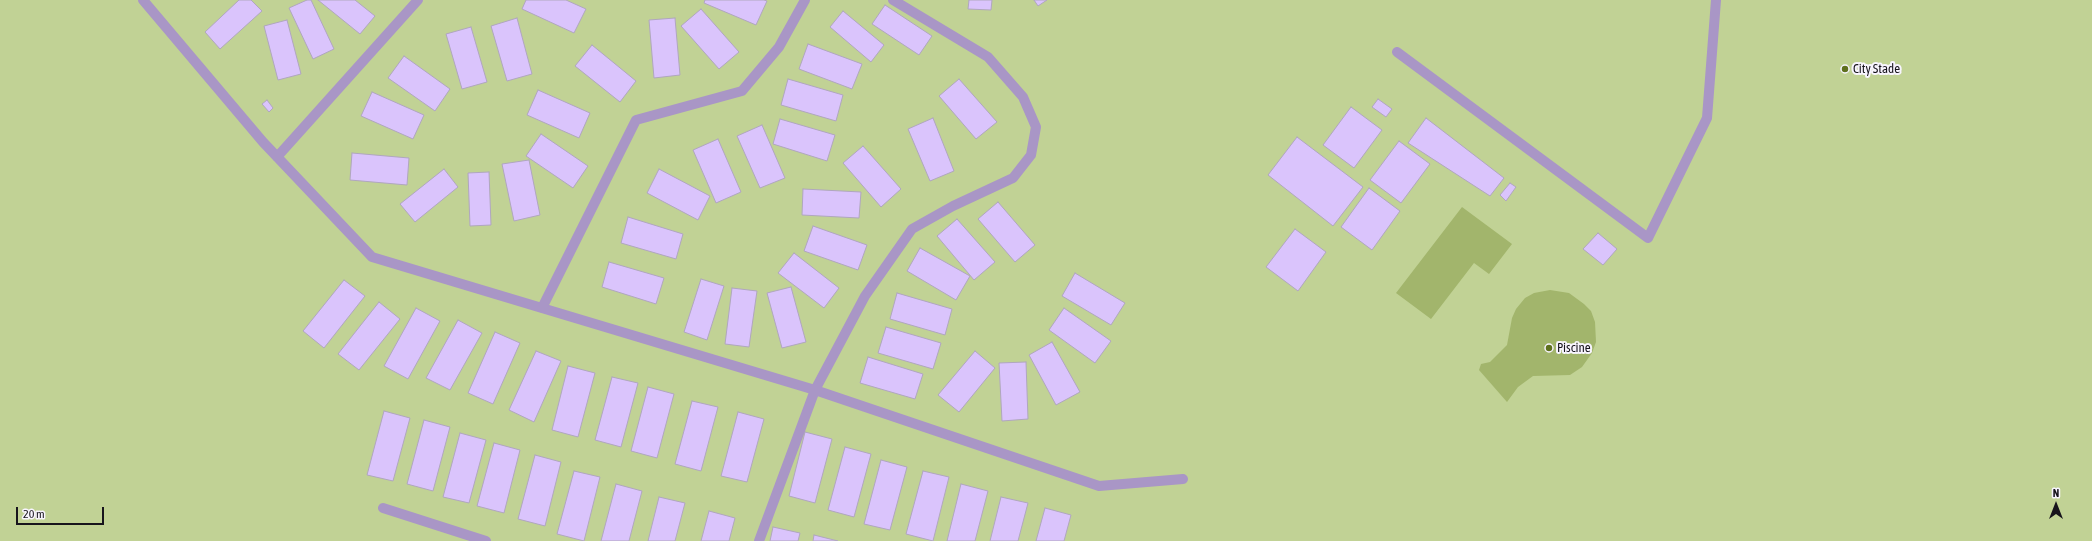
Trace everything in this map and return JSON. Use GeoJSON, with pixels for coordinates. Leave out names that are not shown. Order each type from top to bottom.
{"type":"FeatureCollection","features":[{"type":"Feature","properties":{"kind":"lane"},"geometry":{"type":"LineString","coordinates":[[143,0],[277,157],[372,257],[815,390],[1099,486],[1184,478]]}},
{"type":"Feature","properties":{"kind":"lane"},"geometry":{"type":"LineString","coordinates":[[277,157],[418,0]]}},
{"type":"Feature","properties":{"kind":"lane"},"geometry":{"type":"LineString","coordinates":[[542,308],[636,120],[742,91],[779,47],[805,0]]}},
{"type":"Feature","properties":{"kind":"lane"},"geometry":{"type":"LineString","coordinates":[[759,541],[815,390],[865,296],[912,229],[953,206],[1014,178],[1031,155],[1036,127],[1026,103],[1023,97],[988,57],[893,0]]}},
{"type":"Feature","properties":{"kind":"lane"},"geometry":{"type":"LineString","coordinates":[[1397,52],[1648,238],[1707,118],[1716,0]]}},
{"type":"Feature","properties":{"kind":"lane"},"geometry":{"type":"LineString","coordinates":[[383,508],[486,541]]}},
{"type":"Feature","properties":{"kind":"shaded area"},"geometry":{"type":"Polygon","coordinates":[[[0,0],[2092,0],[2092,541],[0,541],[0,0]]]}},
{"type":"Feature","properties":{"kind":"shaded area"},"geometry":{"type":"Polygon","coordinates":[[[1462,207],[1512,244],[1489,274],[1474,263],[1431,319],[1396,293],[1462,207]]]}},
{"type":"Feature","properties":{"kind":"shaded area","name":"Piscine"},"geometry":{"type":"Polygon","coordinates":[[[1550,290],[1569,293],[1591,311],[1595,322],[1596,342],[1592,353],[1582,367],[1570,375],[1533,376],[1518,387],[1507,402],[1479,370],[1481,364],[1490,362],[1507,345],[1512,318],[1516,309],[1525,298],[1534,293],[1550,290]]]}},
{"type":"Feature","properties":{"kind":"building"},"geometry":{"type":"Polygon","coordinates":[[[239,0],[251,0],[262,11],[220,49],[205,32],[239,0]]]}},
{"type":"Feature","properties":{"kind":"building"},"geometry":{"type":"Polygon","coordinates":[[[307,0],[311,0],[334,49],[313,59],[289,8],[307,0]]]}},
{"type":"Feature","properties":{"kind":"building"},"geometry":{"type":"Polygon","coordinates":[[[318,0],[355,0],[375,16],[360,34],[318,0]]]}},
{"type":"Feature","properties":{"kind":"building"},"geometry":{"type":"Polygon","coordinates":[[[526,0],[566,0],[586,9],[574,33],[522,9],[526,0]]]}},
{"type":"Feature","properties":{"kind":"building"},"geometry":{"type":"Polygon","coordinates":[[[705,0],[767,1],[756,25],[704,3],[705,0]]]}},
{"type":"Feature","properties":{"kind":"building"},"geometry":{"type":"Polygon","coordinates":[[[969,0],[992,0],[991,10],[968,9],[969,0]]]}},
{"type":"Feature","properties":{"kind":"building"},"geometry":{"type":"Polygon","coordinates":[[[1034,0],[1047,0],[1038,6],[1034,0]]]}},
{"type":"Feature","properties":{"kind":"building"},"geometry":{"type":"Polygon","coordinates":[[[885,5],[932,36],[919,55],[872,24],[885,5]]]}},
{"type":"Feature","properties":{"kind":"building"},"geometry":{"type":"Polygon","coordinates":[[[701,9],[739,52],[719,69],[681,26],[701,9]]]}},
{"type":"Feature","properties":{"kind":"building"},"geometry":{"type":"Polygon","coordinates":[[[843,11],[884,45],[871,62],[830,27],[843,11]]]}},
{"type":"Feature","properties":{"kind":"building"},"geometry":{"type":"Polygon","coordinates":[[[517,18],[532,74],[507,81],[491,26],[517,18]]]}},
{"type":"Feature","properties":{"kind":"building"},"geometry":{"type":"Polygon","coordinates":[[[675,18],[680,75],[654,78],[649,20],[675,18]]]}},
{"type":"Feature","properties":{"kind":"building"},"geometry":{"type":"Polygon","coordinates":[[[287,20],[301,74],[278,80],[264,26],[287,20]]]}},
{"type":"Feature","properties":{"kind":"building"},"geometry":{"type":"Polygon","coordinates":[[[471,27],[487,82],[462,89],[446,34],[471,27]]]}},
{"type":"Feature","properties":{"kind":"building"},"geometry":{"type":"Polygon","coordinates":[[[808,44],[862,64],[852,89],[799,69],[808,44]]]}},
{"type":"Feature","properties":{"kind":"building"},"geometry":{"type":"Polygon","coordinates":[[[592,45],[636,81],[620,102],[575,66],[592,45]]]}},
{"type":"Feature","properties":{"kind":"building"},"geometry":{"type":"Polygon","coordinates":[[[404,56],[450,89],[435,111],[388,78],[404,56]]]}},
{"type":"Feature","properties":{"kind":"building"},"geometry":{"type":"Polygon","coordinates":[[[788,79],[843,95],[836,121],[781,105],[788,79]]]}},
{"type":"Feature","properties":{"kind":"building"},"geometry":{"type":"Polygon","coordinates":[[[959,79],[997,122],[976,139],[939,96],[959,79]]]}},
{"type":"Feature","properties":{"kind":"building"},"geometry":{"type":"Polygon","coordinates":[[[538,90],[590,113],[579,138],[527,115],[538,90]]]}},
{"type":"Feature","properties":{"kind":"building"},"geometry":{"type":"Polygon","coordinates":[[[372,92],[424,115],[413,139],[361,116],[372,92]]]}},
{"type":"Feature","properties":{"kind":"building"},"geometry":{"type":"Polygon","coordinates":[[[1378,99],[1392,109],[1386,117],[1372,107],[1378,99]]]}},
{"type":"Feature","properties":{"kind":"building"},"geometry":{"type":"Polygon","coordinates":[[[267,100],[273,108],[269,112],[262,104],[267,100]]]}},
{"type":"Feature","properties":{"kind":"building"},"geometry":{"type":"Polygon","coordinates":[[[1351,107],[1382,130],[1354,168],[1323,145],[1351,107]]]}},
{"type":"Feature","properties":{"kind":"building"},"geometry":{"type":"Polygon","coordinates":[[[933,118],[954,171],[930,181],[908,129],[933,118]]]}},
{"type":"Feature","properties":{"kind":"building"},"geometry":{"type":"Polygon","coordinates":[[[1426,118],[1504,178],[1490,196],[1408,143],[1426,118]]]}},
{"type":"Feature","properties":{"kind":"building"},"geometry":{"type":"Polygon","coordinates":[[[780,119],[835,135],[827,161],[773,144],[780,119]]]}},
{"type":"Feature","properties":{"kind":"building"},"geometry":{"type":"Polygon","coordinates":[[[762,125],[785,178],[760,188],[737,136],[762,125]]]}},
{"type":"Feature","properties":{"kind":"building"},"geometry":{"type":"Polygon","coordinates":[[[541,134],[588,166],[573,188],[526,156],[541,134]]]}},
{"type":"Feature","properties":{"kind":"building"},"geometry":{"type":"Polygon","coordinates":[[[1297,137],[1363,187],[1333,226],[1268,175],[1297,137]]]}},
{"type":"Feature","properties":{"kind":"building"},"geometry":{"type":"Polygon","coordinates":[[[718,139],[741,192],[716,203],[693,150],[718,139]]]}},
{"type":"Feature","properties":{"kind":"building"},"geometry":{"type":"Polygon","coordinates":[[[1399,141],[1430,164],[1401,203],[1370,180],[1399,141]]]}},
{"type":"Feature","properties":{"kind":"building"},"geometry":{"type":"Polygon","coordinates":[[[863,146],[901,189],[881,207],[843,163],[863,146]]]}},
{"type":"Feature","properties":{"kind":"building"},"geometry":{"type":"Polygon","coordinates":[[[352,153],[409,158],[407,185],[350,180],[352,153]]]}},
{"type":"Feature","properties":{"kind":"building"},"geometry":{"type":"Polygon","coordinates":[[[529,160],[540,215],[514,221],[502,164],[529,160]]]}},
{"type":"Feature","properties":{"kind":"building"},"geometry":{"type":"Polygon","coordinates":[[[444,169],[458,187],[415,222],[400,204],[444,169]]]}},
{"type":"Feature","properties":{"kind":"building"},"geometry":{"type":"Polygon","coordinates":[[[659,169],[710,196],[698,220],[647,193],[659,169]]]}},
{"type":"Feature","properties":{"kind":"building"},"geometry":{"type":"Polygon","coordinates":[[[489,172],[491,225],[470,226],[468,173],[489,172]]]}},
{"type":"Feature","properties":{"kind":"building"},"geometry":{"type":"Polygon","coordinates":[[[1510,183],[1516,187],[1506,201],[1500,195],[1510,183]]]}},
{"type":"Feature","properties":{"kind":"building"},"geometry":{"type":"Polygon","coordinates":[[[1369,188],[1400,211],[1372,250],[1341,227],[1369,188]]]}},
{"type":"Feature","properties":{"kind":"building"},"geometry":{"type":"Polygon","coordinates":[[[803,189],[861,192],[859,218],[802,215],[803,189]]]}},
{"type":"Feature","properties":{"kind":"building"},"geometry":{"type":"Polygon","coordinates":[[[998,202],[1035,245],[1015,262],[978,219],[998,202]]]}},
{"type":"Feature","properties":{"kind":"building"},"geometry":{"type":"Polygon","coordinates":[[[628,217],[683,234],[676,259],[621,243],[628,217]]]}},
{"type":"Feature","properties":{"kind":"building"},"geometry":{"type":"Polygon","coordinates":[[[957,219],[995,262],[974,280],[937,236],[957,219]]]}},
{"type":"Feature","properties":{"kind":"building"},"geometry":{"type":"Polygon","coordinates":[[[813,226],[867,245],[858,270],[804,251],[813,226]]]}},
{"type":"Feature","properties":{"kind":"building"},"geometry":{"type":"Polygon","coordinates":[[[1295,229],[1326,252],[1298,291],[1266,267],[1295,229]]]}},
{"type":"Feature","properties":{"kind":"building"},"geometry":{"type":"Polygon","coordinates":[[[1598,233],[1617,249],[1603,265],[1583,249],[1598,233]]]}},
{"type":"Feature","properties":{"kind":"building"},"geometry":{"type":"Polygon","coordinates":[[[920,248],[970,276],[956,300],[907,271],[920,248]]]}},
{"type":"Feature","properties":{"kind":"building"},"geometry":{"type":"Polygon","coordinates":[[[794,253],[839,288],[824,308],[778,273],[794,253]]]}},
{"type":"Feature","properties":{"kind":"building"},"geometry":{"type":"Polygon","coordinates":[[[609,262],[664,278],[656,304],[602,287],[609,262]]]}},
{"type":"Feature","properties":{"kind":"building"},"geometry":{"type":"Polygon","coordinates":[[[1075,273],[1125,303],[1111,325],[1062,296],[1075,273]]]}},
{"type":"Feature","properties":{"kind":"building"},"geometry":{"type":"Polygon","coordinates":[[[701,279],[724,286],[707,340],[684,332],[701,279]]]}},
{"type":"Feature","properties":{"kind":"building"},"geometry":{"type":"Polygon","coordinates":[[[344,280],[365,296],[324,348],[303,331],[344,280]]]}},
{"type":"Feature","properties":{"kind":"building"},"geometry":{"type":"Polygon","coordinates":[[[791,287],[806,342],[782,348],[767,293],[791,287]]]}},
{"type":"Feature","properties":{"kind":"building"},"geometry":{"type":"Polygon","coordinates":[[[732,288],[757,291],[749,347],[725,344],[732,288]]]}},
{"type":"Feature","properties":{"kind":"building"},"geometry":{"type":"Polygon","coordinates":[[[897,293],[952,309],[945,335],[890,319],[897,293]]]}},
{"type":"Feature","properties":{"kind":"building"},"geometry":{"type":"Polygon","coordinates":[[[379,302],[400,319],[359,370],[338,354],[379,302]]]}},
{"type":"Feature","properties":{"kind":"building"},"geometry":{"type":"Polygon","coordinates":[[[416,308],[440,321],[408,379],[384,366],[416,308]]]}},
{"type":"Feature","properties":{"kind":"building"},"geometry":{"type":"Polygon","coordinates":[[[1064,308],[1111,341],[1095,363],[1049,330],[1064,308]]]}},
{"type":"Feature","properties":{"kind":"building"},"geometry":{"type":"Polygon","coordinates":[[[458,320],[482,333],[450,390],[426,378],[458,320]]]}},
{"type":"Feature","properties":{"kind":"building"},"geometry":{"type":"Polygon","coordinates":[[[886,327],[941,343],[933,369],[878,353],[886,327]]]}},
{"type":"Feature","properties":{"kind":"building"},"geometry":{"type":"Polygon","coordinates":[[[495,332],[520,343],[493,404],[468,393],[495,332]]]}},
{"type":"Feature","properties":{"kind":"building"},"geometry":{"type":"Polygon","coordinates":[[[1052,342],[1080,392],[1056,405],[1029,355],[1052,342]]]}},
{"type":"Feature","properties":{"kind":"building"},"geometry":{"type":"Polygon","coordinates":[[[536,351],[561,361],[534,422],[509,410],[536,351]]]}},
{"type":"Feature","properties":{"kind":"building"},"geometry":{"type":"Polygon","coordinates":[[[975,351],[995,368],[959,412],[938,395],[975,351]]]}},
{"type":"Feature","properties":{"kind":"building"},"geometry":{"type":"Polygon","coordinates":[[[868,357],[923,374],[915,399],[860,383],[868,357]]]}},
{"type":"Feature","properties":{"kind":"building"},"geometry":{"type":"Polygon","coordinates":[[[1026,362],[1028,419],[1002,421],[999,363],[1026,362]]]}},
{"type":"Feature","properties":{"kind":"building"},"geometry":{"type":"Polygon","coordinates":[[[568,366],[595,373],[578,437],[552,430],[568,366]]]}},
{"type":"Feature","properties":{"kind":"building"},"geometry":{"type":"Polygon","coordinates":[[[612,377],[638,383],[621,447],[595,440],[612,377]]]}},
{"type":"Feature","properties":{"kind":"building"},"geometry":{"type":"Polygon","coordinates":[[[648,387],[674,394],[657,458],[631,451],[648,387]]]}},
{"type":"Feature","properties":{"kind":"building"},"geometry":{"type":"Polygon","coordinates":[[[692,401],[718,407],[701,471],[675,464],[692,401]]]}},
{"type":"Feature","properties":{"kind":"building"},"geometry":{"type":"Polygon","coordinates":[[[384,411],[410,418],[393,481],[367,475],[384,411]]]}},
{"type":"Feature","properties":{"kind":"building"},"geometry":{"type":"Polygon","coordinates":[[[738,412],[764,419],[747,482],[721,476],[738,412]]]}},
{"type":"Feature","properties":{"kind":"building"},"geometry":{"type":"Polygon","coordinates":[[[424,420],[450,427],[433,491],[407,484],[424,420]]]}},
{"type":"Feature","properties":{"kind":"building"},"geometry":{"type":"Polygon","coordinates":[[[805,432],[832,439],[815,503],[789,496],[805,432]]]}},
{"type":"Feature","properties":{"kind":"building"},"geometry":{"type":"Polygon","coordinates":[[[460,433],[486,440],[469,503],[443,497],[460,433]]]}},
{"type":"Feature","properties":{"kind":"building"},"geometry":{"type":"Polygon","coordinates":[[[494,443],[520,450],[504,513],[477,506],[494,443]]]}},
{"type":"Feature","properties":{"kind":"building"},"geometry":{"type":"Polygon","coordinates":[[[845,447],[871,454],[854,517],[828,510],[845,447]]]}},
{"type":"Feature","properties":{"kind":"building"},"geometry":{"type":"Polygon","coordinates":[[[535,455],[561,462],[545,526],[518,519],[535,455]]]}},
{"type":"Feature","properties":{"kind":"building"},"geometry":{"type":"Polygon","coordinates":[[[881,460],[907,467],[890,530],[864,524],[881,460]]]}},
{"type":"Feature","properties":{"kind":"building"},"geometry":{"type":"Polygon","coordinates":[[[574,471],[600,477],[584,541],[557,534],[574,471]]]}},
{"type":"Feature","properties":{"kind":"building"},"geometry":{"type":"Polygon","coordinates":[[[923,471],[949,477],[933,541],[906,534],[923,471]]]}},
{"type":"Feature","properties":{"kind":"building"},"geometry":{"type":"Polygon","coordinates":[[[616,484],[642,491],[629,541],[601,541],[616,484]]]}},
{"type":"Feature","properties":{"kind":"building"},"geometry":{"type":"Polygon","coordinates":[[[961,484],[988,491],[975,541],[947,541],[961,484]]]}},
{"type":"Feature","properties":{"kind":"building"},"geometry":{"type":"Polygon","coordinates":[[[659,497],[685,503],[675,541],[648,541],[659,497]]]}},
{"type":"Feature","properties":{"kind":"building"},"geometry":{"type":"Polygon","coordinates":[[[1001,497],[1028,503],[1018,541],[990,541],[1001,497]]]}},
{"type":"Feature","properties":{"kind":"building"},"geometry":{"type":"Polygon","coordinates":[[[1045,508],[1071,515],[1064,541],[1036,541],[1045,508]]]}},
{"type":"Feature","properties":{"kind":"building"},"geometry":{"type":"Polygon","coordinates":[[[709,511],[735,518],[729,541],[701,541],[709,511]]]}},
{"type":"Feature","properties":{"kind":"building"},"geometry":{"type":"Polygon","coordinates":[[[773,527],[800,533],[798,541],[770,541],[773,527]]]}},
{"type":"Feature","properties":{"kind":"building"},"geometry":{"type":"Polygon","coordinates":[[[814,535],[838,541],[813,541],[814,535]]]}},
{"type":"Feature","properties":{"kind":"place","name":"City Stade"},"geometry":{"type":"Point","coordinates":[1845,69]}},
{"type":"Feature","properties":{"kind":"place","name":"Piscine"},"geometry":{"type":"Point","coordinates":[1549,348]}}]}
